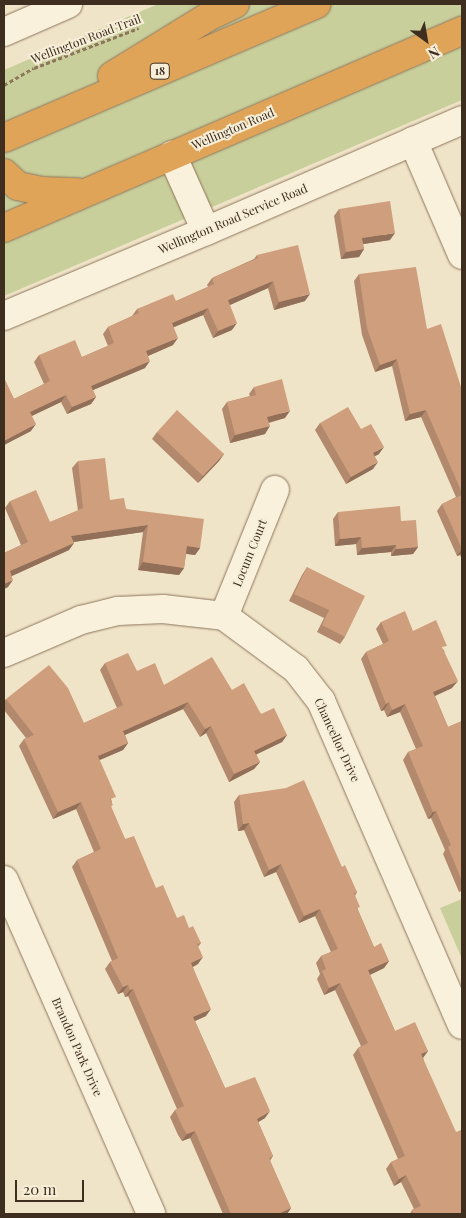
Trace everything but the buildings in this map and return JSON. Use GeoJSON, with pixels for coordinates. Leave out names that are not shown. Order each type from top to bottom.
{"type":"FeatureCollection","features":[{"type":"Feature","properties":{"kind":"highway"},"geometry":{"type":"LineString","coordinates":[[4,152],[14,133],[208,17],[235,4]]}},
{"type":"Feature","properties":{"kind":"highway","name":"18"},"geometry":{"type":"LineString","coordinates":[[14,133],[316,4]]}},
{"type":"Feature","properties":{"kind":"highway","name":"Wellington Road"},"geometry":{"type":"LineString","coordinates":[[4,228],[462,31]]}},
{"type":"Feature","properties":{"kind":"highway"},"geometry":{"type":"LineString","coordinates":[[4,173],[18,186],[41,192],[88,191]]}},
{"type":"Feature","properties":{"kind":"street"},"geometry":{"type":"LineString","coordinates":[[4,32],[68,4]]}},
{"type":"Feature","properties":{"kind":"street","name":"Wellington Road Service Road"},"geometry":{"type":"LineString","coordinates":[[4,316],[462,120]]}},
{"type":"Feature","properties":{"kind":"street"},"geometry":{"type":"LineString","coordinates":[[413,141],[462,255]]}},
{"type":"Feature","properties":{"kind":"street"},"geometry":{"type":"LineString","coordinates":[[172,155],[206,231]]}},
{"type":"Feature","properties":{"kind":"street","name":"Locum Court"},"geometry":{"type":"LineString","coordinates":[[224,616],[275,490]]}},
{"type":"Feature","properties":{"kind":"street"},"geometry":{"type":"LineString","coordinates":[[4,654],[81,620],[118,611],[163,609],[224,616]]}},
{"type":"Feature","properties":{"kind":"street","name":"Chancellor Drive"},"geometry":{"type":"LineString","coordinates":[[224,616],[296,670],[321,701],[462,1025]]}},
{"type":"Feature","properties":{"kind":"street","name":"Brandon Park Drive"},"geometry":{"type":"LineString","coordinates":[[4,880],[150,1214]]}},
{"type":"Feature","properties":{"kind":"path","name":"Wellington Road Trail"},"geometry":{"type":"LineString","coordinates":[[4,85],[34,68],[142,27]]}},
{"type":"Feature","properties":{"kind":"green space"},"geometry":{"type":"Polygon","coordinates":[[[158,4],[462,4],[462,100],[4,296],[4,70],[158,4]]]}},
{"type":"Feature","properties":{"kind":"green space"},"geometry":{"type":"Polygon","coordinates":[[[462,899],[462,959],[440,908],[462,899]]]}}]}
